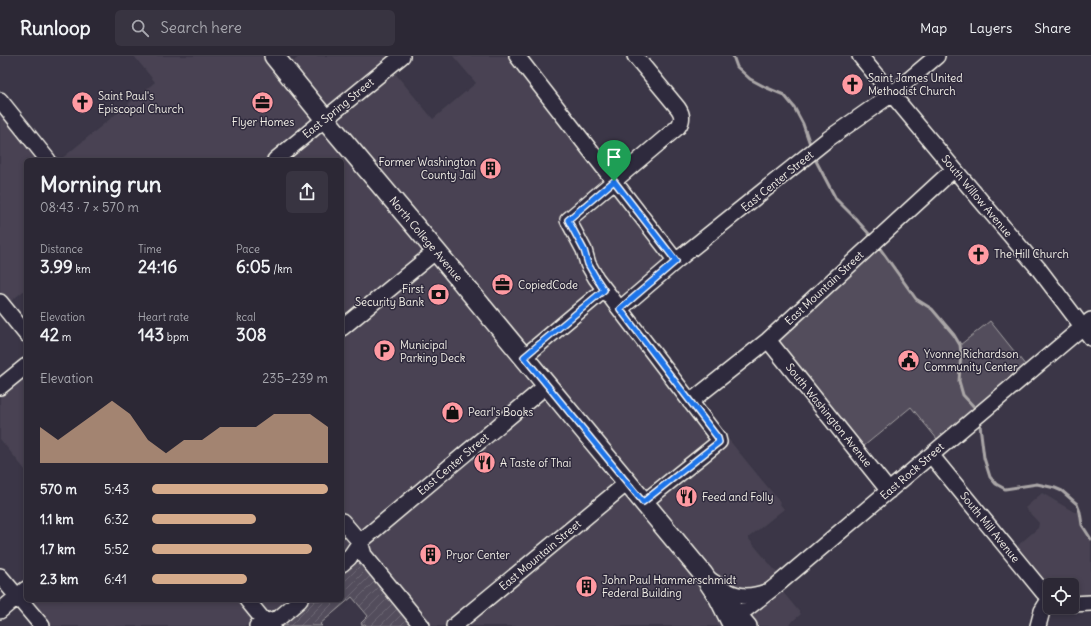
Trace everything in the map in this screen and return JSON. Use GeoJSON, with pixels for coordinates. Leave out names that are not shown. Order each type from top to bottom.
{"type":"FeatureCollection","features":[{"type":"Feature","properties":{"kind":"main road","name":"North College Avenue"},"geometry":{"type":"LineString","coordinates":[[274,56],[703,574],[736,623]]}},
{"type":"Feature","properties":{"kind":"street","name":"East Spring Street"},"geometry":{"type":"LineString","coordinates":[[277,158],[402,56]]}},
{"type":"Feature","properties":{"kind":"street"},"geometry":{"type":"LineString","coordinates":[[517,56],[676,261]]}},
{"type":"Feature","properties":{"kind":"street"},"geometry":{"type":"LineString","coordinates":[[635,56],[682,112],[683,117],[681,123],[568,220],[584,250],[588,264],[604,290],[718,438],[719,442],[643,502]]}},
{"type":"Feature","properties":{"kind":"street","name":"South Willow Avenue"},"geometry":{"type":"LineString","coordinates":[[860,56],[1088,328]]}},
{"type":"Feature","properties":{"kind":"street","name":"East Center Street"},"geometry":{"type":"LineString","coordinates":[[620,309],[676,261],[828,139],[892,94],[937,56]]}},
{"type":"Feature","properties":{"kind":"street"},"geometry":{"type":"LineString","coordinates":[[0,100],[46,158]]}},
{"type":"Feature","properties":{"kind":"street","name":"East Mountain Street"},"geometry":{"type":"LineString","coordinates":[[690,402],[768,340],[954,169]]}},
{"type":"Feature","properties":{"kind":"street"},"geometry":{"type":"LineString","coordinates":[[344,326],[436,251]]}},
{"type":"Feature","properties":{"kind":"street"},"geometry":{"type":"LineString","coordinates":[[524,357],[604,290]]}},
{"type":"Feature","properties":{"kind":"street"},"geometry":{"type":"LineString","coordinates":[[0,302],[24,332]]}},
{"type":"Feature","properties":{"kind":"street","name":"East Rock Street"},"geometry":{"type":"LineString","coordinates":[[736,623],[771,591],[931,455],[1088,328]]}},
{"type":"Feature","properties":{"kind":"street","name":"South Washington Avenue"},"geometry":{"type":"LineString","coordinates":[[768,340],[889,491]]}},
{"type":"Feature","properties":{"kind":"street"},"geometry":{"type":"LineString","coordinates":[[0,387],[24,368]]}},
{"type":"Feature","properties":{"kind":"street","name":"East Center Street"},"geometry":{"type":"LineString","coordinates":[[344,562],[349,558],[360,542],[547,385]]}},
{"type":"Feature","properties":{"kind":"street","name":"South Mill Avenue"},"geometry":{"type":"LineString","coordinates":[[931,455],[1043,592]]}},
{"type":"Feature","properties":{"kind":"street"},"geometry":{"type":"LineString","coordinates":[[906,476],[919,470],[930,470],[940,473],[954,484]]}},
{"type":"Feature","properties":{"kind":"street","name":"East Mountain Street"},"geometry":{"type":"LineString","coordinates":[[454,626],[627,483]]}},
{"type":"Feature","properties":{"kind":"street"},"geometry":{"type":"LineString","coordinates":[[344,523],[360,542],[364,554],[422,626]]}},
{"type":"Feature","properties":{"kind":"street"},"geometry":{"type":"LineString","coordinates":[[703,574],[726,591],[737,595],[757,595],[771,591]]}},
{"type":"Feature","properties":{"kind":"street"},"geometry":{"type":"LineString","coordinates":[[0,576],[22,592],[0,611]]}},
{"type":"Feature","properties":{"kind":"street"},"geometry":{"type":"LineString","coordinates":[[28,602],[42,626]]}},
{"type":"Feature","properties":{"kind":"street"},"geometry":{"type":"LineString","coordinates":[[248,602],[265,625],[278,618],[298,602]]}},
{"type":"Feature","properties":{"kind":"street"},"geometry":{"type":"LineString","coordinates":[[1079,604],[1091,604]]}},
{"type":"Feature","properties":{"kind":"street"},"geometry":{"type":"LineString","coordinates":[[1038,626],[1043,609]]}},
{"type":"Feature","properties":{"kind":"shaded area"},"geometry":{"type":"Polygon","coordinates":[[[134,56],[274,56],[284,69],[300,56],[402,56],[389,66],[433,119],[476,83],[453,56],[517,56],[676,261],[620,309],[718,438],[729,440],[780,502],[779,503],[784,509],[748,538],[783,580],[777,585],[801,614],[787,626],[748,626],[740,614],[769,592],[737,595],[729,626],[422,626],[344,566],[344,158],[62,158],[155,82],[134,56]]]}},
{"type":"Feature","properties":{"kind":"shaded area"},"geometry":{"type":"Polygon","coordinates":[[[0,100],[46,158],[24,158],[24,291],[0,310],[0,100]]]}},
{"type":"Feature","properties":{"kind":"shaded area"},"geometry":{"type":"Polygon","coordinates":[[[875,242],[916,299],[932,309],[954,335],[960,345],[990,321],[1030,371],[942,445],[911,407],[858,451],[768,340],[875,242]]]}},
{"type":"Feature","properties":{"kind":"shaded area"},"geometry":{"type":"Polygon","coordinates":[[[24,368],[24,469],[0,439],[0,387],[24,368]]]}},
{"type":"Feature","properties":{"kind":"shaded area"},"geometry":{"type":"Polygon","coordinates":[[[1042,493],[1074,512],[1080,512],[1082,525],[1091,539],[1091,603],[1079,604],[1079,578],[1043,578],[1043,590],[1010,552],[1038,528],[1039,523],[1025,508],[1042,493]]]}},
{"type":"Feature","properties":{"kind":"shaded area"},"geometry":{"type":"Polygon","coordinates":[[[360,542],[422,626],[362,625],[361,623],[368,616],[352,597],[320,624],[322,626],[274,626],[298,602],[344,602],[344,562],[360,542]]]}},
{"type":"Feature","properties":{"kind":"shaded area"},"geometry":{"type":"Polygon","coordinates":[[[17,596],[24,599],[24,602],[298,602],[274,626],[42,626],[17,596]]]}},
{"type":"Feature","properties":{"kind":"waterway"},"geometry":{"type":"LineString","coordinates":[[733,56],[737,67],[750,79],[784,95],[794,107],[803,124],[810,144]]}},
{"type":"Feature","properties":{"kind":"waterway"},"geometry":{"type":"LineString","coordinates":[[815,159],[836,199],[870,235]]}},
{"type":"Feature","properties":{"kind":"waterway"},"geometry":{"type":"LineString","coordinates":[[879,247],[916,299],[932,309],[954,335],[960,345],[961,353],[959,381],[963,395],[976,409]]}},
{"type":"Feature","properties":{"kind":"waterway"},"geometry":{"type":"LineString","coordinates":[[980,425],[984,458],[990,477],[996,484],[1005,489],[1037,484],[1062,491],[1077,504],[1082,525],[1091,539]]}},
{"type":"Feature","properties":{"kind":"place","name":"Saint James United Methodist Church"},"geometry":{"type":"Point","coordinates":[853,84]}},
{"type":"Feature","properties":{"kind":"place","name":"Saint Paul's Episcopal Church"},"geometry":{"type":"Point","coordinates":[82,102]}},
{"type":"Feature","properties":{"kind":"place","name":"Flyer Homes"},"geometry":{"type":"Point","coordinates":[263,102]}},
{"type":"Feature","properties":{"kind":"place","name":"Former Washington County Jail"},"geometry":{"type":"Point","coordinates":[491,168]}},
{"type":"Feature","properties":{"kind":"place","name":"The Hill Church"},"geometry":{"type":"Point","coordinates":[979,254]}},
{"type":"Feature","properties":{"kind":"place","name":"CopiedCode"},"geometry":{"type":"Point","coordinates":[503,285]}},
{"type":"Feature","properties":{"kind":"place","name":"First Security Bank"},"geometry":{"type":"Point","coordinates":[439,295]}},
{"type":"Feature","properties":{"kind":"place","name":"Municipal Parking Deck"},"geometry":{"type":"Point","coordinates":[385,351]}},
{"type":"Feature","properties":{"kind":"place","name":"Yvonne Richardson Community Center"},"geometry":{"type":"Point","coordinates":[909,360]}},
{"type":"Feature","properties":{"kind":"place","name":"Pearl's Books"},"geometry":{"type":"Point","coordinates":[452,412]}},
{"type":"Feature","properties":{"kind":"place","name":"A Taste of Thai"},"geometry":{"type":"Point","coordinates":[485,463]}},
{"type":"Feature","properties":{"kind":"place","name":"Feed and Folly"},"geometry":{"type":"Point","coordinates":[686,497]}},
{"type":"Feature","properties":{"kind":"place","name":"Pryor Center"},"geometry":{"type":"Point","coordinates":[431,555]}},
{"type":"Feature","properties":{"kind":"place","name":"John Paul Hammerschmidt Federal Building"},"geometry":{"type":"Point","coordinates":[587,586]}},
{"type":"Feature","properties":{"kind":"route"},"geometry":{"type":"LineString","coordinates":[[614,181],[676,261],[620,309],[718,438],[719,442],[643,502],[524,357],[604,290],[588,264],[584,250],[568,220],[614,181]]}}]}
